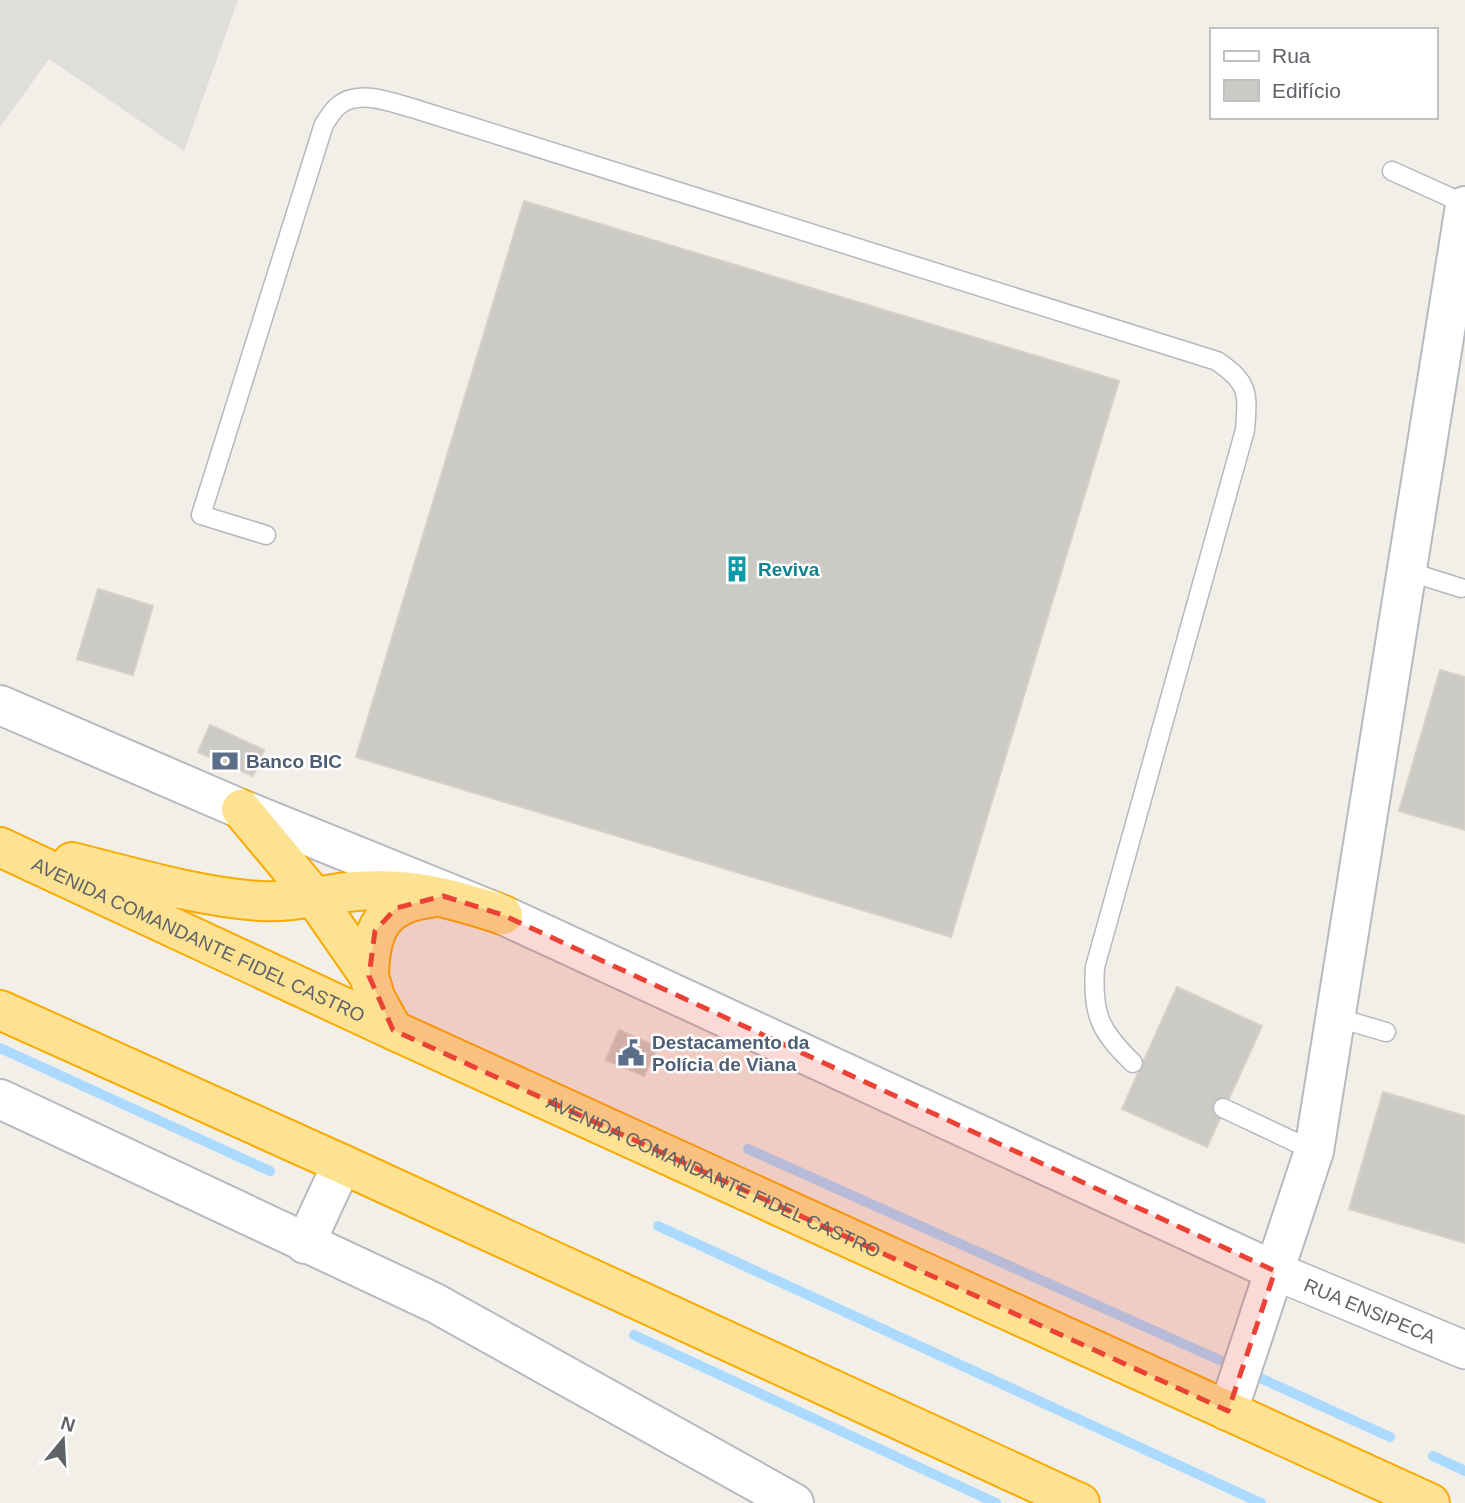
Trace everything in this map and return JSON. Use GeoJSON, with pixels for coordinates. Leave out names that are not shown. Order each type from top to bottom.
{"type":"FeatureCollection","features":[{"type":"Feature","properties":{"kind":"highway"},"geometry":{"type":"LineString","coordinates":[[241,809],[315,898],[369,976]]}},
{"type":"Feature","properties":{"kind":"highway"},"geometry":{"type":"LineString","coordinates":[[0,838],[72,862],[208,894],[261,901],[315,898],[355,891],[398,891],[443,896],[503,915]]}},
{"type":"Feature","properties":{"kind":"highway","name":"AVENIDA COMANDANTE FIDEL CASTRO"},"geometry":{"type":"LineString","coordinates":[[0,847],[393,1030],[1430,1503]]}},
{"type":"Feature","properties":{"kind":"highway"},"geometry":{"type":"LineString","coordinates":[[393,1030],[375,998],[369,976],[369,953],[375,931],[384,916],[396,908],[416,900],[443,896]]}},
{"type":"Feature","properties":{"kind":"highway"},"geometry":{"type":"LineString","coordinates":[[0,1010],[1080,1503]]}},
{"type":"Feature","properties":{"kind":"street"},"geometry":{"type":"LineString","coordinates":[[1228,1411],[1314,1152],[1465,205]]}},
{"type":"Feature","properties":{"kind":"street"},"geometry":{"type":"LineString","coordinates":[[0,705],[241,809],[503,915],[1275,1271]]}},
{"type":"Feature","properties":{"kind":"street"},"geometry":{"type":"LineString","coordinates":[[0,1099],[435,1303],[794,1503]]}},
{"type":"Feature","properties":{"kind":"street"},"geometry":{"type":"LineString","coordinates":[[306,1244],[342,1164]]}},
{"type":"Feature","properties":{"kind":"street","name":"RUA ENSIPECA"},"geometry":{"type":"LineString","coordinates":[[1275,1271],[1465,1350]]}},
{"type":"Feature","properties":{"kind":"lane"},"geometry":{"type":"LineString","coordinates":[[266,535],[201,515],[324,124],[338,106],[359,97],[386,100],[425,112],[1216,361],[1238,376],[1248,400],[1245,430],[1095,967],[1093,994],[1100,1023],[1114,1044],[1133,1063]]}},
{"type":"Feature","properties":{"kind":"lane"},"geometry":{"type":"LineString","coordinates":[[1392,172],[1465,205]]}},
{"type":"Feature","properties":{"kind":"lane"},"geometry":{"type":"LineString","coordinates":[[1406,571],[1461,588]]}},
{"type":"Feature","properties":{"kind":"lane"},"geometry":{"type":"LineString","coordinates":[[1335,1017],[1386,1032]]}},
{"type":"Feature","properties":{"kind":"lane"},"geometry":{"type":"LineString","coordinates":[[1223,1108],[1314,1152]]}},
{"type":"Feature","properties":{"kind":"highlighted area"},"geometry":{"type":"Polygon","coordinates":[[[443,896],[503,915],[1275,1271],[1228,1411],[393,1030],[369,976],[375,931],[396,908],[443,896]]]}},
{"type":"Feature","properties":{"kind":"shaded area"},"geometry":{"type":"Polygon","coordinates":[[[0,0],[238,0],[184,151],[49,59],[0,127],[0,0]]]}},
{"type":"Feature","properties":{"kind":"building","name":"Reviva"},"geometry":{"type":"Polygon","coordinates":[[[524,201],[1119,381],[951,937],[356,757],[524,201]]]}},
{"type":"Feature","properties":{"kind":"building"},"geometry":{"type":"Polygon","coordinates":[[[98,589],[153,606],[133,675],[77,659],[98,589]]]}},
{"type":"Feature","properties":{"kind":"building"},"geometry":{"type":"Polygon","coordinates":[[[1440,670],[1465,677],[1465,830],[1399,811],[1440,670]]]}},
{"type":"Feature","properties":{"kind":"building"},"geometry":{"type":"Polygon","coordinates":[[[210,725],[264,750],[253,776],[198,752],[210,725]]]}},
{"type":"Feature","properties":{"kind":"building"},"geometry":{"type":"Polygon","coordinates":[[[1177,987],[1262,1026],[1207,1147],[1122,1109],[1177,987]]]}},
{"type":"Feature","properties":{"kind":"building","name":"Destacamento da Polícia de Viana"},"geometry":{"type":"Polygon","coordinates":[[[619,1030],[657,1047],[644,1076],[606,1060],[619,1030]]]}},
{"type":"Feature","properties":{"kind":"building"},"geometry":{"type":"Polygon","coordinates":[[[1383,1092],[1465,1116],[1465,1243],[1349,1209],[1383,1092]]]}},
{"type":"Feature","properties":{"kind":"waterway"},"geometry":{"type":"LineString","coordinates":[[0,1048],[270,1171]]}},
{"type":"Feature","properties":{"kind":"waterway"},"geometry":{"type":"LineString","coordinates":[[748,1149],[1233,1366]]}},
{"type":"Feature","properties":{"kind":"waterway"},"geometry":{"type":"LineString","coordinates":[[658,1226],[1261,1503]]}},
{"type":"Feature","properties":{"kind":"waterway"},"geometry":{"type":"LineString","coordinates":[[634,1335],[996,1503]]}},
{"type":"Feature","properties":{"kind":"waterway"},"geometry":{"type":"LineString","coordinates":[[1247,1372],[1390,1437]]}},
{"type":"Feature","properties":{"kind":"waterway"},"geometry":{"type":"LineString","coordinates":[[1433,1456],[1465,1471]]}},
{"type":"Feature","properties":{"kind":"place","name":"Reviva"},"geometry":{"type":"Point","coordinates":[737,569]}},
{"type":"Feature","properties":{"kind":"place","name":"Banco BIC"},"geometry":{"type":"Point","coordinates":[225,761]}},
{"type":"Feature","properties":{"kind":"place","name":"Destacamento da Polícia de Viana"},"geometry":{"type":"Point","coordinates":[631,1053]}}]}
